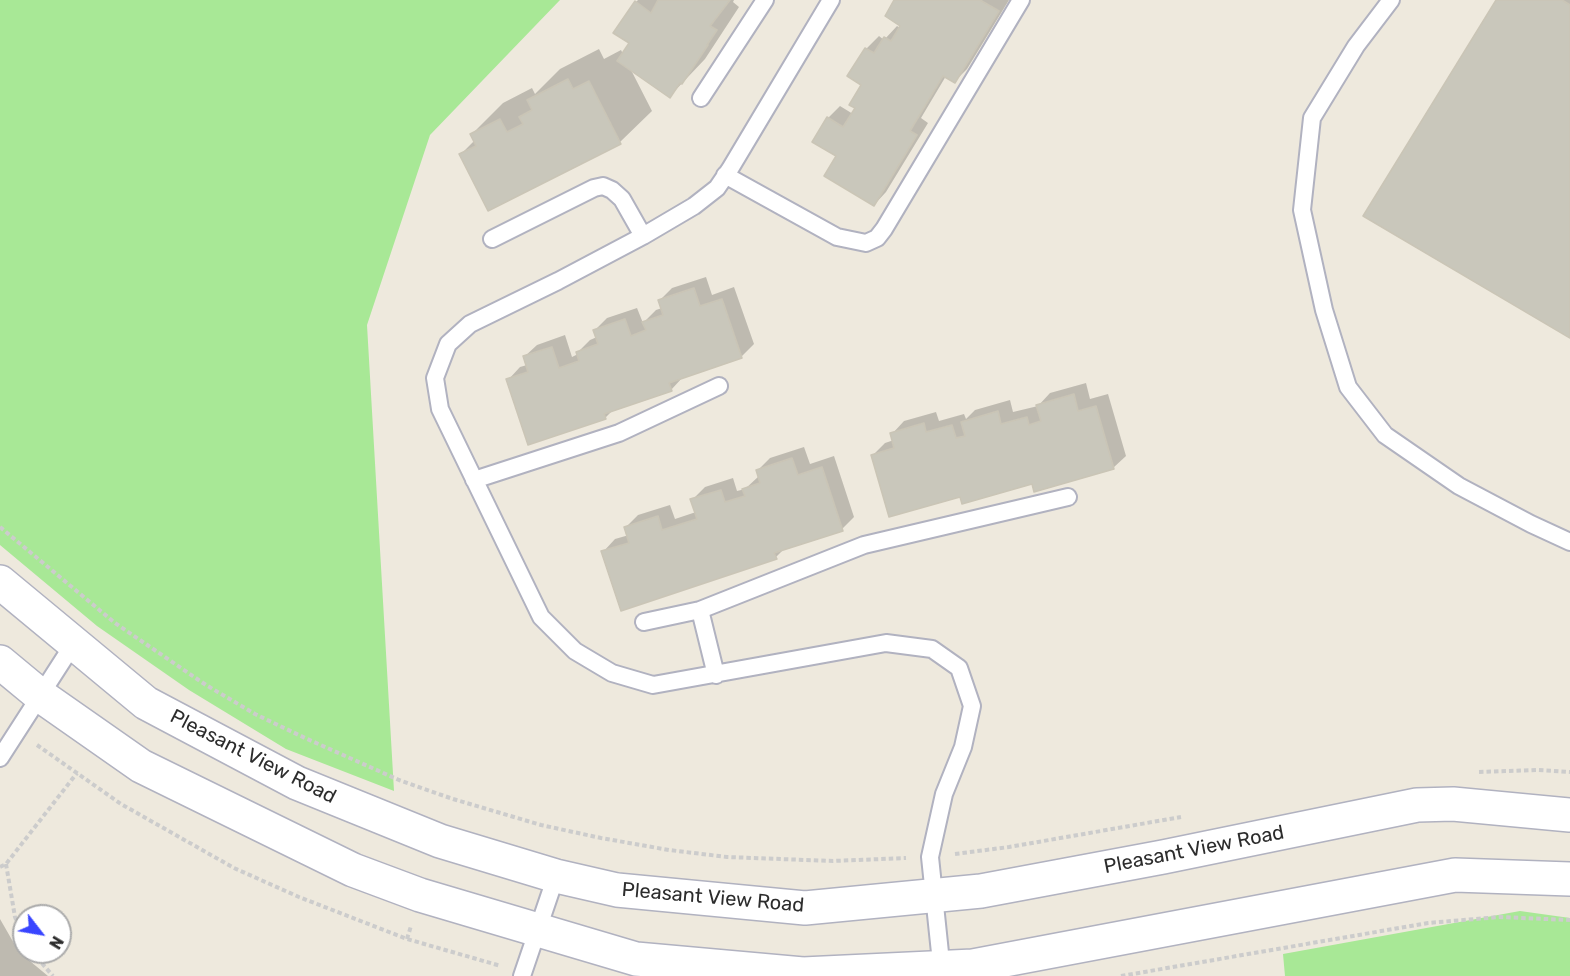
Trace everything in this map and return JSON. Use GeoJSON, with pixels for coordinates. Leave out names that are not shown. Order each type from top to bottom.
{"type":"FeatureCollection","features":[{"type":"Feature","properties":{"kind":"street","name":"Pleasant View Road"},"geometry":{"type":"LineString","coordinates":[[0,582],[146,703],[297,783],[440,841],[556,876],[617,890],[805,908],[981,891],[1163,857],[1417,805],[1453,804],[1570,815]]}},
{"type":"Feature","properties":{"kind":"street"},"geometry":{"type":"LineString","coordinates":[[0,662],[41,696],[141,766],[354,870],[420,895],[636,959],[803,974],[942,972],[1455,875],[1570,879]]}},
{"type":"Feature","properties":{"kind":"lane"},"geometry":{"type":"LineString","coordinates":[[701,98],[765,0]]}},
{"type":"Feature","properties":{"kind":"lane"},"geometry":{"type":"LineString","coordinates":[[831,0],[717,188],[694,206],[643,236],[470,324],[448,344],[435,378],[440,409],[541,617],[575,651],[612,674],[653,685],[886,644],[932,649],[959,668],[972,706],[963,747],[944,794],[930,856],[942,972]]}},
{"type":"Feature","properties":{"kind":"lane"},"geometry":{"type":"LineString","coordinates":[[725,175],[837,237],[866,243],[877,238],[1021,0]]}},
{"type":"Feature","properties":{"kind":"lane"},"geometry":{"type":"LineString","coordinates":[[1391,0],[1356,46],[1312,118],[1302,210],[1324,310],[1348,387],[1384,435],[1459,486],[1570,542]]}},
{"type":"Feature","properties":{"kind":"lane"},"geometry":{"type":"LineString","coordinates":[[492,239],[594,188],[603,186],[622,199],[643,236]]}},
{"type":"Feature","properties":{"kind":"lane"},"geometry":{"type":"LineString","coordinates":[[474,480],[619,433],[719,386]]}},
{"type":"Feature","properties":{"kind":"lane"},"geometry":{"type":"LineString","coordinates":[[644,622],[700,610],[864,545],[1068,497]]}},
{"type":"Feature","properties":{"kind":"lane"},"geometry":{"type":"LineString","coordinates":[[700,610],[716,675]]}},
{"type":"Feature","properties":{"kind":"lane"},"geometry":{"type":"LineString","coordinates":[[0,758],[74,643]]}},
{"type":"Feature","properties":{"kind":"lane"},"geometry":{"type":"LineString","coordinates":[[522,974],[556,876]]}},
{"type":"Feature","properties":{"kind":"path"},"geometry":{"type":"LineString","coordinates":[[0,526],[115,623],[206,685],[255,714],[399,780],[453,800],[541,825],[601,838],[727,857],[833,861],[930,856],[1009,847],[1192,816]]}},
{"type":"Feature","properties":{"kind":"path"},"geometry":{"type":"LineString","coordinates":[[18,732],[121,804],[234,868],[299,897],[407,939],[522,974]]}},
{"type":"Feature","properties":{"kind":"path"},"geometry":{"type":"LineString","coordinates":[[1478,772],[1538,770],[1570,772]]}},
{"type":"Feature","properties":{"kind":"path"},"geometry":{"type":"LineString","coordinates":[[0,867],[6,864],[77,773]]}},
{"type":"Feature","properties":{"kind":"path"},"geometry":{"type":"LineString","coordinates":[[6,864],[13,904]]}},
{"type":"Feature","properties":{"kind":"path"},"geometry":{"type":"LineString","coordinates":[[1121,976],[1428,923],[1499,917],[1570,920]]}},
{"type":"Feature","properties":{"kind":"path"},"geometry":{"type":"LineString","coordinates":[[43,964],[54,976]]}},
{"type":"Feature","properties":{"kind":"green space"},"geometry":{"type":"Polygon","coordinates":[[[0,0],[560,0],[430,135],[367,325],[394,791],[286,749],[189,690],[97,626],[0,545],[0,0]]]}},
{"type":"Feature","properties":{"kind":"green space"},"geometry":{"type":"Polygon","coordinates":[[[1520,911],[1570,918],[1570,976],[1285,976],[1283,954],[1520,911]]]}},
{"type":"Feature","properties":{"kind":"building"},"geometry":{"type":"Polygon","coordinates":[[[658,0],[730,0],[710,26],[717,30],[708,45],[670,98],[617,61],[629,43],[613,33],[635,1],[651,13],[658,0]]]}},
{"type":"Feature","properties":{"kind":"building"},"geometry":{"type":"Polygon","coordinates":[[[894,0],[980,0],[999,11],[955,83],[943,76],[910,131],[917,135],[874,206],[824,176],[836,156],[812,142],[827,117],[843,127],[855,108],[849,105],[861,85],[847,76],[865,48],[874,53],[884,37],[891,41],[900,26],[885,16],[894,0]]]}},
{"type":"Feature","properties":{"kind":"building"},"geometry":{"type":"Polygon","coordinates":[[[1496,0],[1562,0],[1570,5],[1570,338],[1363,216],[1496,0]]]}},
{"type":"Feature","properties":{"kind":"building"},"geometry":{"type":"Polygon","coordinates":[[[568,79],[573,89],[589,81],[621,144],[488,211],[459,154],[476,146],[470,134],[500,119],[507,132],[523,124],[519,117],[532,110],[527,100],[568,79]]]}},
{"type":"Feature","properties":{"kind":"building"},"geometry":{"type":"Polygon","coordinates":[[[694,288],[700,306],[722,299],[742,358],[669,383],[672,391],[604,414],[606,419],[528,445],[506,379],[528,372],[523,356],[552,347],[559,368],[579,361],[576,352],[598,344],[593,330],[625,319],[631,336],[646,330],[642,322],[663,315],[658,300],[694,288]]]}},
{"type":"Feature","properties":{"kind":"building"},"geometry":{"type":"Polygon","coordinates":[[[1074,394],[1078,411],[1096,406],[1114,469],[1034,492],[1032,484],[962,504],[960,497],[889,517],[871,455],[894,448],[890,433],[924,423],[926,432],[952,425],[956,438],[965,436],[961,422],[998,411],[1001,424],[1027,417],[1029,425],[1041,421],[1036,405],[1074,394]]]}},
{"type":"Feature","properties":{"kind":"building"},"geometry":{"type":"Polygon","coordinates":[[[792,458],[798,475],[822,467],[843,531],[774,553],[777,559],[621,611],[601,551],[629,543],[624,527],[658,516],[662,530],[697,519],[690,499],[721,490],[725,502],[745,496],[742,489],[760,483],[756,470],[792,458]]]}}]}
